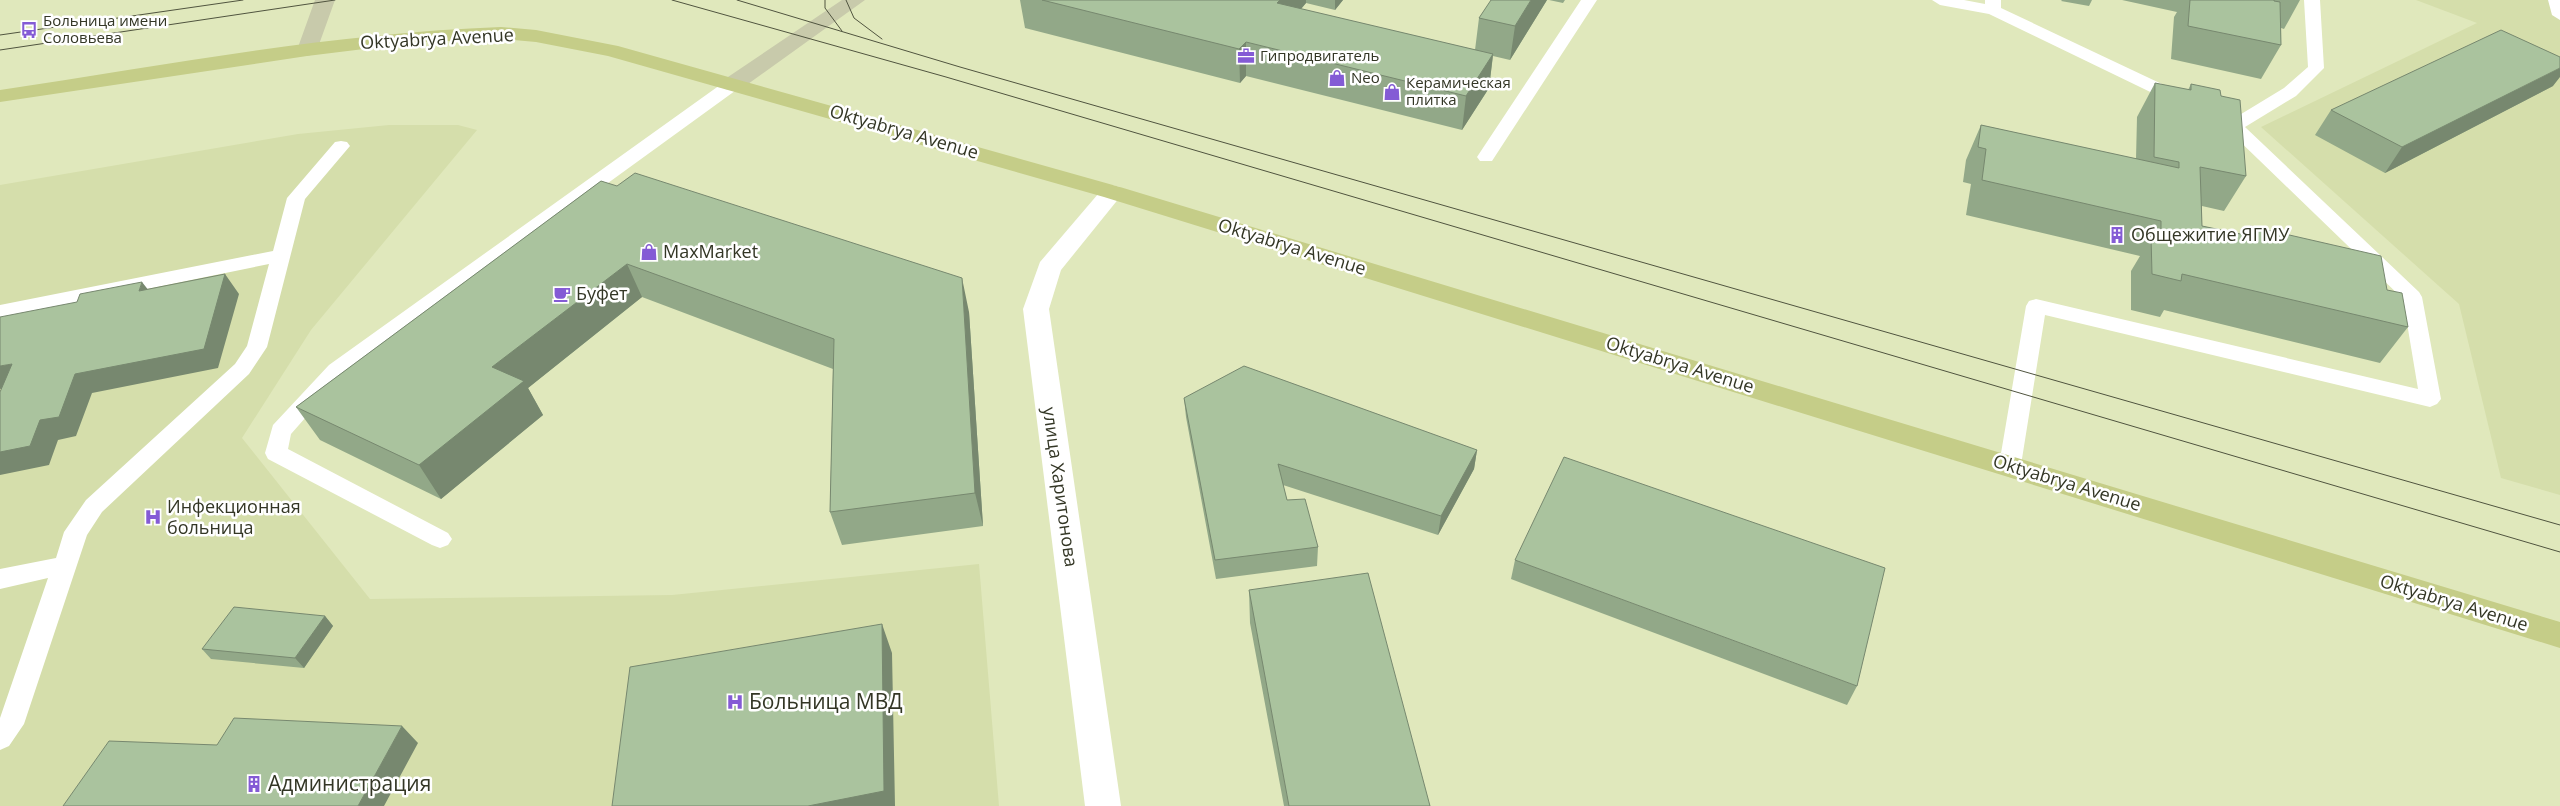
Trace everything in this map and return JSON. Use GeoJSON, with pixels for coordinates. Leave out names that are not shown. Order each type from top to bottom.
{"type":"FeatureCollection","features":[{"type":"Feature","properties":{"kind":"main road"},"geometry":{"type":"LineString","coordinates":[[307,50],[325,0]]}},
{"type":"Feature","properties":{"kind":"main road"},"geometry":{"type":"LineString","coordinates":[[733,84],[855,0]]}},
{"type":"Feature","properties":{"kind":"main road","name":"Oktyabrya Avenue"},"geometry":{"type":"LineString","coordinates":[[0,96],[307,50],[402,38],[500,33],[536,36],[611,50],[1112,192],[2010,465],[2560,635]]}},
{"type":"Feature","properties":{"kind":"street","name":"улица Харитонова"},"geometry":{"type":"LineString","coordinates":[[1103,806],[1036,309],[1049,268],[1112,192]]}},
{"type":"Feature","properties":{"kind":"lane"},"geometry":{"type":"LineString","coordinates":[[1486,157],[1589,0]]}},
{"type":"Feature","properties":{"kind":"lane"},"geometry":{"type":"LineString","coordinates":[[1940,0],[1993,5],[2234,126],[2412,297],[2430,399],[2036,306],[2010,465]]}},
{"type":"Feature","properties":{"kind":"lane"},"geometry":{"type":"LineString","coordinates":[[2234,126],[2290,92],[2316,68],[2312,0]]}},
{"type":"Feature","properties":{"kind":"lane"},"geometry":{"type":"LineString","coordinates":[[2556,0],[2560,15]]}},
{"type":"Feature","properties":{"kind":"lane"},"geometry":{"type":"LineString","coordinates":[[440,538],[276,453],[281,431],[336,370],[733,84]]}},
{"type":"Feature","properties":{"kind":"lane"},"geometry":{"type":"LineString","coordinates":[[0,738],[11,724],[76,532],[94,506],[242,369],[257,347],[296,198],[340,146]]}},
{"type":"Feature","properties":{"kind":"lane"},"geometry":{"type":"LineString","coordinates":[[0,312],[280,256]]}},
{"type":"Feature","properties":{"kind":"lane"},"geometry":{"type":"LineString","coordinates":[[0,580],[66,565]]}},
{"type":"Feature","properties":{"kind":"shaded area"},"geometry":{"type":"Polygon","coordinates":[[[2416,0],[2560,0],[2560,495],[2501,478],[2459,304],[2261,127],[2477,23],[2416,0]]]}},
{"type":"Feature","properties":{"kind":"shaded area","name":"Инфекционная больница"},"geometry":{"type":"Polygon","coordinates":[[[389,125],[458,125],[477,130],[311,330],[242,438],[370,599],[672,595],[979,564],[999,806],[0,806],[0,185],[298,134],[389,125]]]}},
{"type":"Feature","properties":{"kind":"building"},"geometry":{"type":"Polygon","coordinates":[[[1042,0],[1280,0],[1277,3],[1493,54],[1466,96],[1246,42],[1239,49],[1042,0]]]}},
{"type":"Feature","properties":{"kind":"building"},"geometry":{"type":"Polygon","coordinates":[[[1491,0],[1531,0],[1515,26],[1479,18],[1491,0]]]}},
{"type":"Feature","properties":{"kind":"building"},"geometry":{"type":"Polygon","coordinates":[[[2190,0],[2274,0],[2280,2],[2281,45],[2188,26],[2190,0]]]}},
{"type":"Feature","properties":{"kind":"building"},"geometry":{"type":"Polygon","coordinates":[[[2501,30],[2560,57],[2560,68],[2402,147],[2331,110],[2501,30]]]}},
{"type":"Feature","properties":{"kind":"building"},"geometry":{"type":"Polygon","coordinates":[[[2155,83],[2191,90],[2191,84],[2220,90],[2221,96],[2240,100],[2246,176],[2200,167],[2202,226],[2250,236],[2250,226],[2381,256],[2387,290],[2402,293],[2408,327],[2182,274],[2181,281],[2152,274],[2151,236],[2161,238],[2161,221],[1982,180],[1986,149],[1978,147],[1981,125],[2179,168],[2179,162],[2154,157],[2155,83]]]}},
{"type":"Feature","properties":{"kind":"building"},"geometry":{"type":"Polygon","coordinates":[[[635,173],[962,278],[975,493],[830,512],[834,339],[627,264],[492,367],[524,381],[419,465],[296,407],[601,181],[617,186],[635,173]]]}},
{"type":"Feature","properties":{"kind":"building"},"geometry":{"type":"Polygon","coordinates":[[[225,274],[204,349],[75,374],[59,417],[40,420],[30,446],[0,452],[0,392],[12,364],[0,366],[0,317],[77,302],[80,294],[142,282],[139,291],[225,274]]]}},
{"type":"Feature","properties":{"kind":"building"},"geometry":{"type":"Polygon","coordinates":[[[1244,366],[1477,450],[1441,516],[1278,464],[1287,500],[1305,499],[1318,547],[1215,560],[1184,398],[1244,366]]]}},
{"type":"Feature","properties":{"kind":"building"},"geometry":{"type":"Polygon","coordinates":[[[1564,457],[1885,568],[1857,686],[1515,560],[1564,457]]]}},
{"type":"Feature","properties":{"kind":"building"},"geometry":{"type":"Polygon","coordinates":[[[1368,573],[1430,806],[1289,806],[1249,590],[1368,573]]]}},
{"type":"Feature","properties":{"kind":"building"},"geometry":{"type":"Polygon","coordinates":[[[234,607],[325,616],[295,658],[202,649],[234,607]]]}},
{"type":"Feature","properties":{"kind":"building"},"geometry":{"type":"Polygon","coordinates":[[[882,624],[884,791],[808,806],[612,806],[630,667],[882,624]]]}},
{"type":"Feature","properties":{"kind":"building","name":"Администрация"},"geometry":{"type":"Polygon","coordinates":[[[234,718],[402,726],[358,806],[63,806],[109,741],[217,745],[234,718]]]}},
{"type":"Feature","properties":{"kind":"tram line"},"geometry":{"type":"LineString","coordinates":[[0,35],[243,0]]}},
{"type":"Feature","properties":{"kind":"tram line"},"geometry":{"type":"LineString","coordinates":[[0,50],[335,0]]}},
{"type":"Feature","properties":{"kind":"tram line"},"geometry":{"type":"LineString","coordinates":[[672,0],[946,77],[2560,552]]}},
{"type":"Feature","properties":{"kind":"tram line"},"geometry":{"type":"LineString","coordinates":[[737,0],[960,67],[2560,525]]}},
{"type":"Feature","properties":{"kind":"tram line"},"geometry":{"type":"LineString","coordinates":[[825,0],[825,8],[842,31]]}},
{"type":"Feature","properties":{"kind":"tram line"},"geometry":{"type":"LineString","coordinates":[[846,0],[854,18],[882,39]]}},
{"type":"Feature","properties":{"kind":"place","name":"Больница имени Соловьева"},"geometry":{"type":"Point","coordinates":[29,30]}},
{"type":"Feature","properties":{"kind":"place","name":"Гипродвигатель"},"geometry":{"type":"Point","coordinates":[1246,56]}},
{"type":"Feature","properties":{"kind":"place","name":"Neo"},"geometry":{"type":"Point","coordinates":[1337,78]}},
{"type":"Feature","properties":{"kind":"place","name":"Керамическая плитка"},"geometry":{"type":"Point","coordinates":[1392,92]}},
{"type":"Feature","properties":{"kind":"place","name":"Общежитие ЯГМУ"},"geometry":{"type":"Point","coordinates":[2117,235]}},
{"type":"Feature","properties":{"kind":"place","name":"MaxMarket"},"geometry":{"type":"Point","coordinates":[649,252]}},
{"type":"Feature","properties":{"kind":"place","name":"Буфет"},"geometry":{"type":"Point","coordinates":[562,294]}},
{"type":"Feature","properties":{"kind":"place","name":"Инфекционная больница"},"geometry":{"type":"Point","coordinates":[153,517]}},
{"type":"Feature","properties":{"kind":"place","name":"Больница МВД"},"geometry":{"type":"Point","coordinates":[735,702]}},
{"type":"Feature","properties":{"kind":"place","name":"Администрация"},"geometry":{"type":"Point","coordinates":[254,784]}}]}
